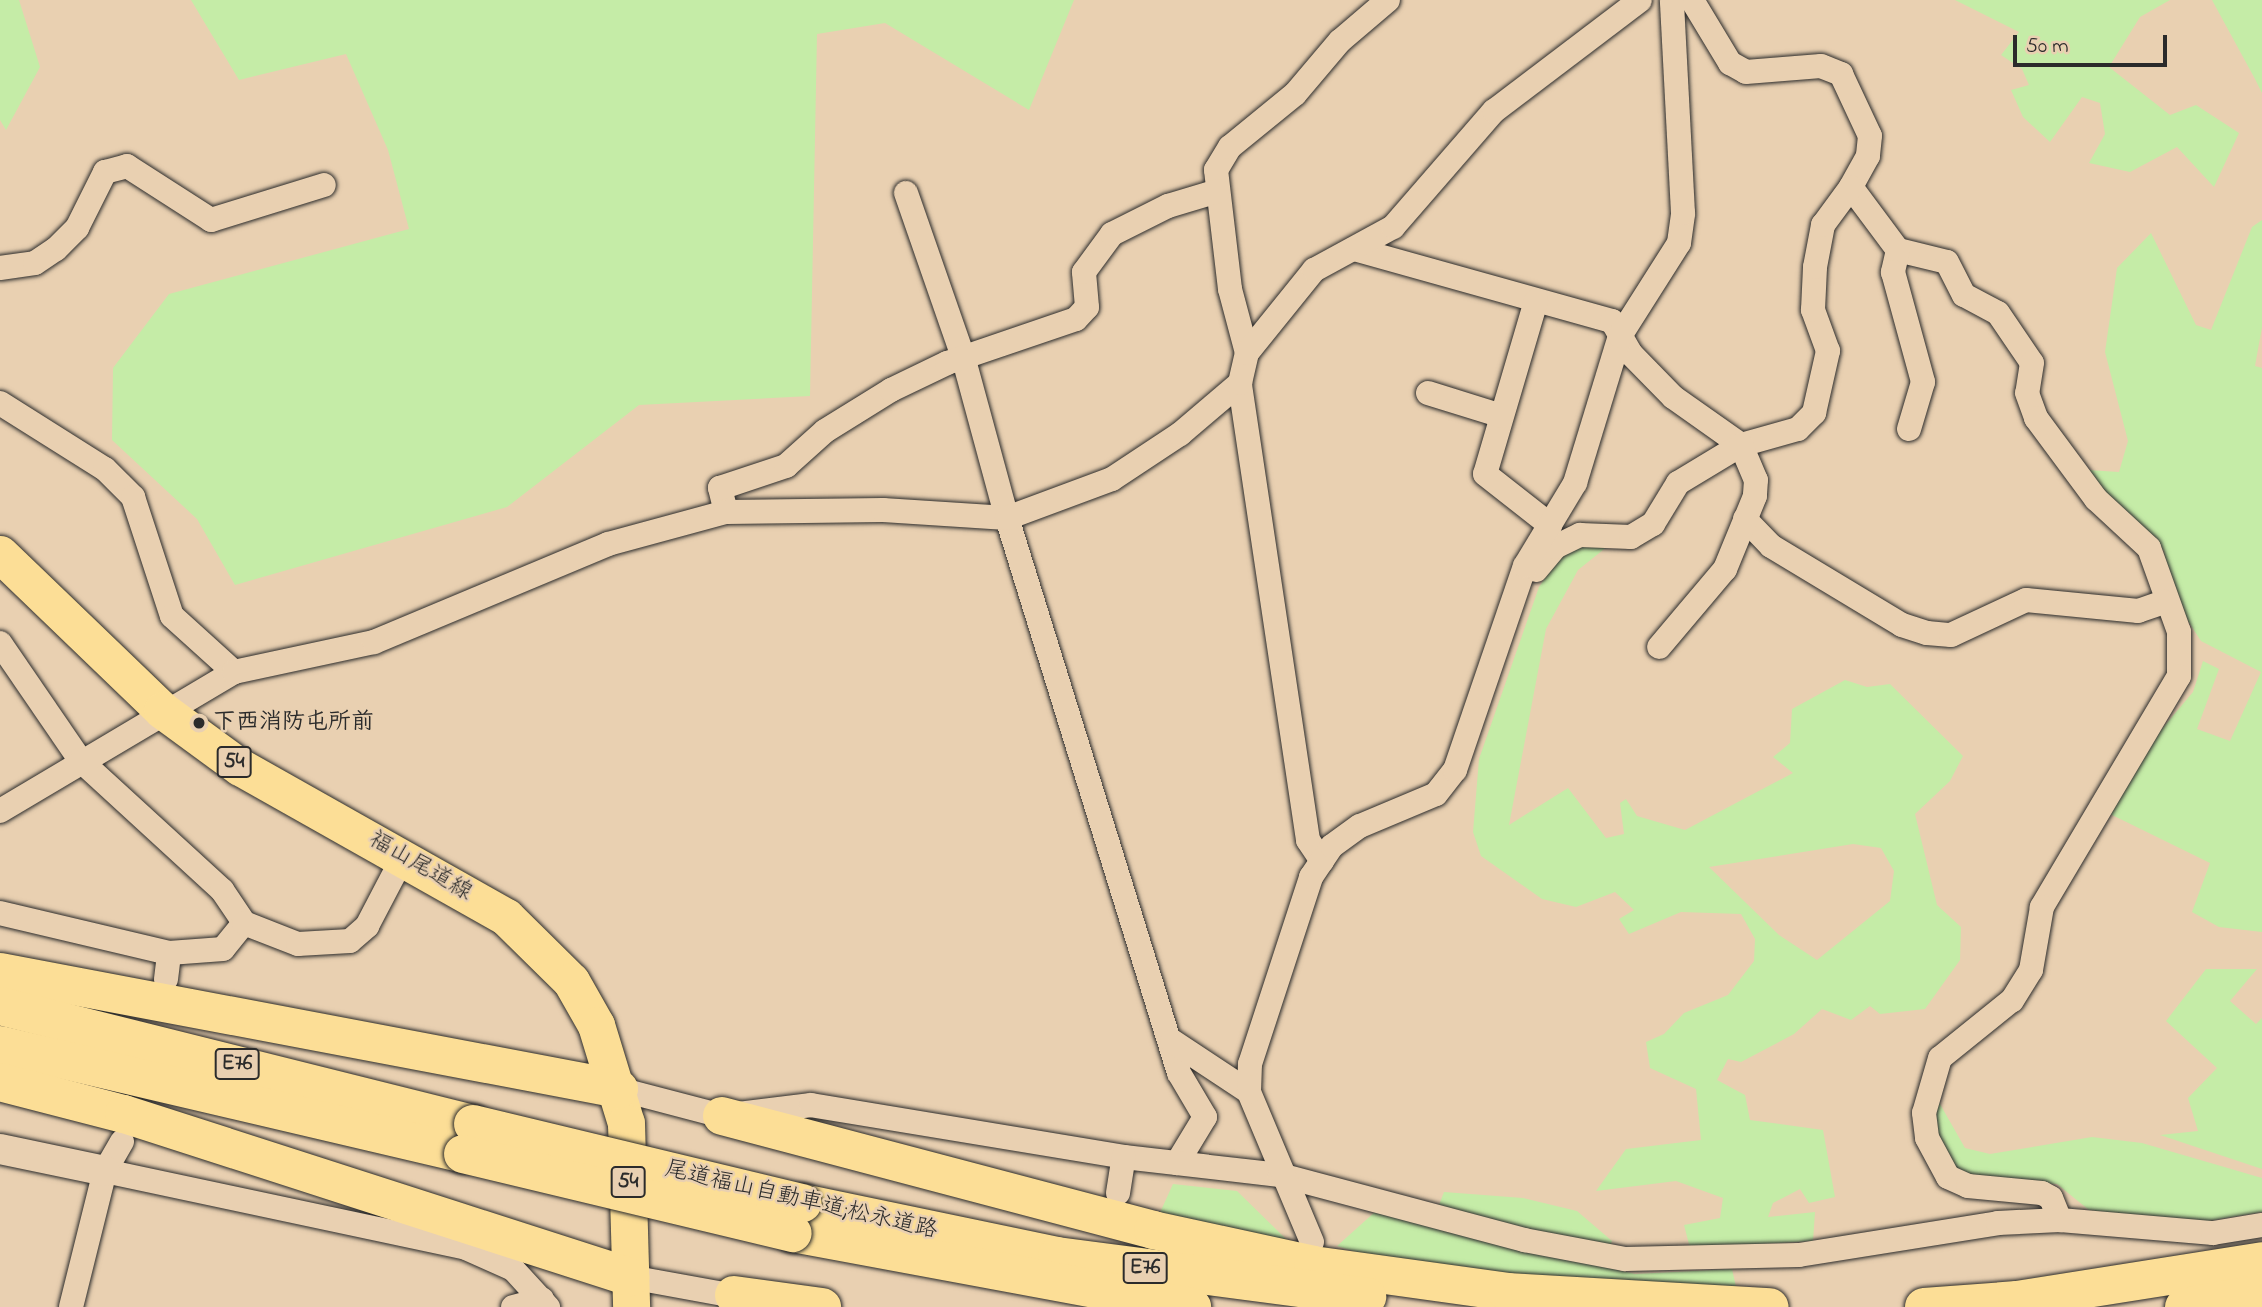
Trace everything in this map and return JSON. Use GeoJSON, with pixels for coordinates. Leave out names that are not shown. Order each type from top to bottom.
{"type":"FeatureCollection","features":[{"type":"Feature","properties":{"kind":"highway"},"geometry":{"type":"LineString","coordinates":[[0,972],[619,1089]]}},
{"type":"Feature","properties":{"kind":"highway","name":"尾道福山自動車道;松永道路"},"geometry":{"type":"LineString","coordinates":[[0,1006],[468,1139]]}},
{"type":"Feature","properties":{"kind":"highway","name":"尾道福山自動車道;松永道路"},"geometry":{"type":"LineString","coordinates":[[0,1045],[468,1139],[798,1218],[1192,1307]]}},
{"type":"Feature","properties":{"kind":"highway"},"geometry":{"type":"LineString","coordinates":[[0,1082],[124,1114],[631,1292]]}},
{"type":"Feature","properties":{"kind":"highway"},"geometry":{"type":"LineString","coordinates":[[722,1116],[1153,1230],[1313,1265],[1507,1292],[1770,1307]]}},
{"type":"Feature","properties":{"kind":"highway","name":"尾道福山自動車道;松永道路"},"geometry":{"type":"LineString","coordinates":[[798,1218],[1314,1292],[1491,1307]]}},
{"type":"Feature","properties":{"kind":"highway"},"geometry":{"type":"LineString","coordinates":[[1924,1307],[2017,1300],[2262,1261]]}},
{"type":"Feature","properties":{"kind":"highway"},"geometry":{"type":"LineString","coordinates":[[2184,1307],[2262,1293]]}},
{"type":"Feature","properties":{"kind":"highway"},"geometry":{"type":"LineString","coordinates":[[734,1295],[822,1307]]}},
{"type":"Feature","properties":{"kind":"main road","name":"福山尾道線"},"geometry":{"type":"LineString","coordinates":[[0,554],[162,710],[240,767],[506,917],[540,946],[571,981],[596,1025],[619,1089],[626,1123],[631,1292]]}},
{"type":"Feature","properties":{"kind":"street"},"geometry":{"type":"LineString","coordinates":[[1247,353],[1230,289],[1216,170],[1230,147],[1295,94],[1340,41],[1388,0]]}},
{"type":"Feature","properties":{"kind":"street"},"geometry":{"type":"LineString","coordinates":[[1322,861],[1308,840],[1240,383],[1247,353],[1314,270],[1393,227],[1419,202],[1494,111],[1640,0]]}},
{"type":"Feature","properties":{"kind":"street"},"geometry":{"type":"LineString","coordinates":[[1312,1242],[1280,1175],[1249,1092],[1250,1064],[1311,877],[1322,861],[1360,826],[1436,794],[1455,770],[1519,586],[1550,525],[1575,484],[1620,336],[1679,243],[1683,213],[1672,0]]}},
{"type":"Feature","properties":{"kind":"street"},"geometry":{"type":"LineString","coordinates":[[1519,586],[1526,586],[1555,547],[1580,535],[1631,537],[1653,524],[1678,483],[1741,445],[1798,429],[1814,413],[1828,351],[1813,310],[1815,267],[1823,225],[1851,187],[1868,156],[1870,136],[1841,74],[1821,66],[1746,72],[1730,63],[1692,0]]}},
{"type":"Feature","properties":{"kind":"street"},"geometry":{"type":"LineString","coordinates":[[0,268],[35,263],[55,249],[77,228],[105,172],[127,166],[211,220],[324,185]]}},
{"type":"Feature","properties":{"kind":"street"},"geometry":{"type":"LineString","coordinates":[[1851,187],[1898,250],[1947,262],[1964,295],[1998,313],[2032,363],[2027,393],[2036,418],[2096,499],[2149,548],[2164,602],[2179,632],[2179,676],[2042,907],[2031,970],[2012,1000],[1940,1058],[1924,1113],[1927,1138],[1948,1177],[1968,1186],[2042,1193],[2051,1198],[2060,1220]]}},
{"type":"Feature","properties":{"kind":"street"},"geometry":{"type":"LineString","coordinates":[[726,512],[720,488],[786,466],[825,431],[891,390],[1076,319],[1087,307],[1084,272],[1112,234],[1168,206],[1218,191]]}},
{"type":"Feature","properties":{"kind":"street"},"geometry":{"type":"LineString","coordinates":[[906,193],[964,360],[1007,517],[1172,1041],[1179,1073],[1205,1118],[1177,1163]]}},
{"type":"Feature","properties":{"kind":"street"},"geometry":{"type":"LineString","coordinates":[[1353,249],[1612,321],[1620,336],[1673,397],[1741,445],[1756,480],[1745,519],[1724,569],[1659,647]]}},
{"type":"Feature","properties":{"kind":"street"},"geometry":{"type":"LineString","coordinates":[[1898,250],[1893,272],[1923,382],[1909,429]]}},
{"type":"Feature","properties":{"kind":"street"},"geometry":{"type":"LineString","coordinates":[[1536,301],[1485,474],[1550,525]]}},
{"type":"Feature","properties":{"kind":"street"},"geometry":{"type":"LineString","coordinates":[[0,811],[162,710],[234,672],[374,642],[608,544],[726,512],[883,510],[1007,517],[1112,479],[1180,434],[1240,383]]}},
{"type":"Feature","properties":{"kind":"street"},"geometry":{"type":"LineString","coordinates":[[1428,393],[1502,416]]}},
{"type":"Feature","properties":{"kind":"street"},"geometry":{"type":"LineString","coordinates":[[0,403],[105,469],[133,497],[172,616],[234,672]]}},
{"type":"Feature","properties":{"kind":"street"},"geometry":{"type":"LineString","coordinates":[[1745,519],[1771,546],[1902,625],[1927,633],[1951,635],[2026,600],[2138,611],[2164,602]]}},
{"type":"Feature","properties":{"kind":"street"},"geometry":{"type":"LineString","coordinates":[[0,643],[80,760],[222,890],[244,923],[298,943],[350,941],[367,926],[403,857]]}},
{"type":"Feature","properties":{"kind":"street"},"geometry":{"type":"LineString","coordinates":[[0,913],[169,953],[223,949],[244,923]]}},
{"type":"Feature","properties":{"kind":"street"},"geometry":{"type":"LineString","coordinates":[[166,979],[169,953]]}},
{"type":"Feature","properties":{"kind":"street"},"geometry":{"type":"LineString","coordinates":[[1172,1041],[1249,1092]]}},
{"type":"Feature","properties":{"kind":"street"},"geometry":{"type":"LineString","coordinates":[[619,1089],[722,1116],[811,1105],[1124,1157],[1280,1175],[1524,1241],[1625,1259],[1799,1255],[1998,1223],[2060,1220],[2213,1233],[2262,1225]]}},
{"type":"Feature","properties":{"kind":"street"},"geometry":{"type":"LineString","coordinates":[[71,1307],[105,1171],[121,1141]]}},
{"type":"Feature","properties":{"kind":"street"},"geometry":{"type":"LineString","coordinates":[[0,1149],[466,1248],[513,1269],[545,1303]]}},
{"type":"Feature","properties":{"kind":"street"},"geometry":{"type":"LineString","coordinates":[[1118,1192],[1124,1157]]}},
{"type":"Feature","properties":{"kind":"street"},"geometry":{"type":"LineString","coordinates":[[631,1292],[734,1295],[776,1307]]}},
{"type":"Feature","properties":{"kind":"street"},"geometry":{"type":"LineString","coordinates":[[513,1307],[545,1303]]}},
{"type":"Feature","properties":{"kind":"green space"},"geometry":{"type":"Polygon","coordinates":[[[0,0],[19,0],[40,67],[6,130],[0,120],[0,0]]]}},
{"type":"Feature","properties":{"kind":"green space"},"geometry":{"type":"Polygon","coordinates":[[[191,0],[1074,0],[1029,110],[885,23],[817,34],[810,396],[639,405],[507,507],[235,585],[197,519],[112,440],[113,368],[169,294],[409,229],[388,150],[346,54],[239,80],[191,0]]]}},
{"type":"Feature","properties":{"kind":"green space"},"geometry":{"type":"Polygon","coordinates":[[[1955,0],[2170,0],[2140,17],[2109,67],[2170,115],[2196,105],[2239,133],[2214,187],[2177,147],[2130,172],[2089,163],[2105,134],[2100,103],[2082,97],[2050,142],[2023,117],[2011,90],[2029,85],[2022,69],[2001,55],[2019,32],[1955,0]]]}},
{"type":"Feature","properties":{"kind":"green space"},"geometry":{"type":"Polygon","coordinates":[[[2212,0],[2262,0],[2262,93],[2255,79],[2212,0]]]}},
{"type":"Feature","properties":{"kind":"green space"},"geometry":{"type":"Polygon","coordinates":[[[2262,220],[2262,327],[2255,366],[2262,368],[2262,932],[2219,927],[2192,912],[2210,863],[2108,813],[2139,756],[2193,692],[2203,661],[2219,669],[2197,729],[2230,741],[2261,672],[2201,641],[2171,595],[2164,551],[2103,494],[2088,470],[2119,472],[2128,441],[2105,352],[2117,268],[2151,233],[2196,325],[2211,330],[2252,227],[2262,220]]]}},
{"type":"Feature","properties":{"kind":"green space"},"geometry":{"type":"Polygon","coordinates":[[[1584,543],[1608,546],[1578,570],[1546,629],[1509,825],[1568,788],[1606,838],[1624,834],[1620,803],[1626,799],[1637,816],[1685,830],[1793,773],[1773,757],[1790,743],[1792,709],[1845,680],[1867,687],[1890,684],[1963,756],[1950,781],[1915,814],[1937,905],[1961,927],[1960,960],[1925,1009],[1880,1014],[1870,1006],[1851,1020],[1822,1009],[1794,1034],[1741,1062],[1728,1059],[1717,1080],[1745,1095],[1750,1120],[1823,1130],[1835,1197],[1809,1203],[1800,1189],[1773,1203],[1768,1217],[1815,1212],[1813,1241],[1690,1248],[1684,1225],[1720,1218],[1723,1198],[1676,1181],[1596,1191],[1626,1149],[1701,1140],[1696,1089],[1650,1068],[1646,1042],[1664,1034],[1684,1013],[1728,995],[1754,961],[1755,939],[1741,914],[1681,912],[1629,934],[1619,919],[1634,910],[1615,892],[1576,907],[1542,899],[1481,856],[1473,832],[1479,759],[1539,587],[1562,553],[1584,543]],[[1853,844],[1709,867],[1779,935],[1817,960],[1890,901],[1894,871],[1881,848],[1853,844]]]}},
{"type":"Feature","properties":{"kind":"green space"},"geometry":{"type":"Polygon","coordinates":[[[2206,969],[2257,969],[2230,1001],[2256,1024],[2262,1018],[2262,1169],[2160,1135],[2198,1131],[2188,1098],[2217,1068],[2166,1021],[2206,969]]]}},
{"type":"Feature","properties":{"kind":"green space"},"geometry":{"type":"Polygon","coordinates":[[[1936,1097],[1965,1148],[1990,1154],[2092,1137],[2142,1143],[2262,1178],[2262,1212],[2202,1222],[2149,1218],[2089,1210],[2057,1184],[1977,1180],[1953,1167],[1929,1113],[1936,1097]]]}},
{"type":"Feature","properties":{"kind":"green space"},"geometry":{"type":"Polygon","coordinates":[[[1173,1184],[1237,1191],[1288,1241],[1158,1217],[1173,1184]]]}},
{"type":"Feature","properties":{"kind":"green space"},"geometry":{"type":"Polygon","coordinates":[[[1444,1192],[1523,1198],[1577,1211],[1612,1241],[1609,1250],[1437,1210],[1444,1192]]]}},
{"type":"Feature","properties":{"kind":"green space"},"geometry":{"type":"Polygon","coordinates":[[[1376,1211],[1635,1274],[1732,1269],[1736,1287],[1654,1289],[1398,1265],[1337,1246],[1376,1211]]]}},
{"type":"Feature","properties":{"kind":"place","name":"下西消防屯所前"},"geometry":{"type":"Point","coordinates":[199,723]}}]}
